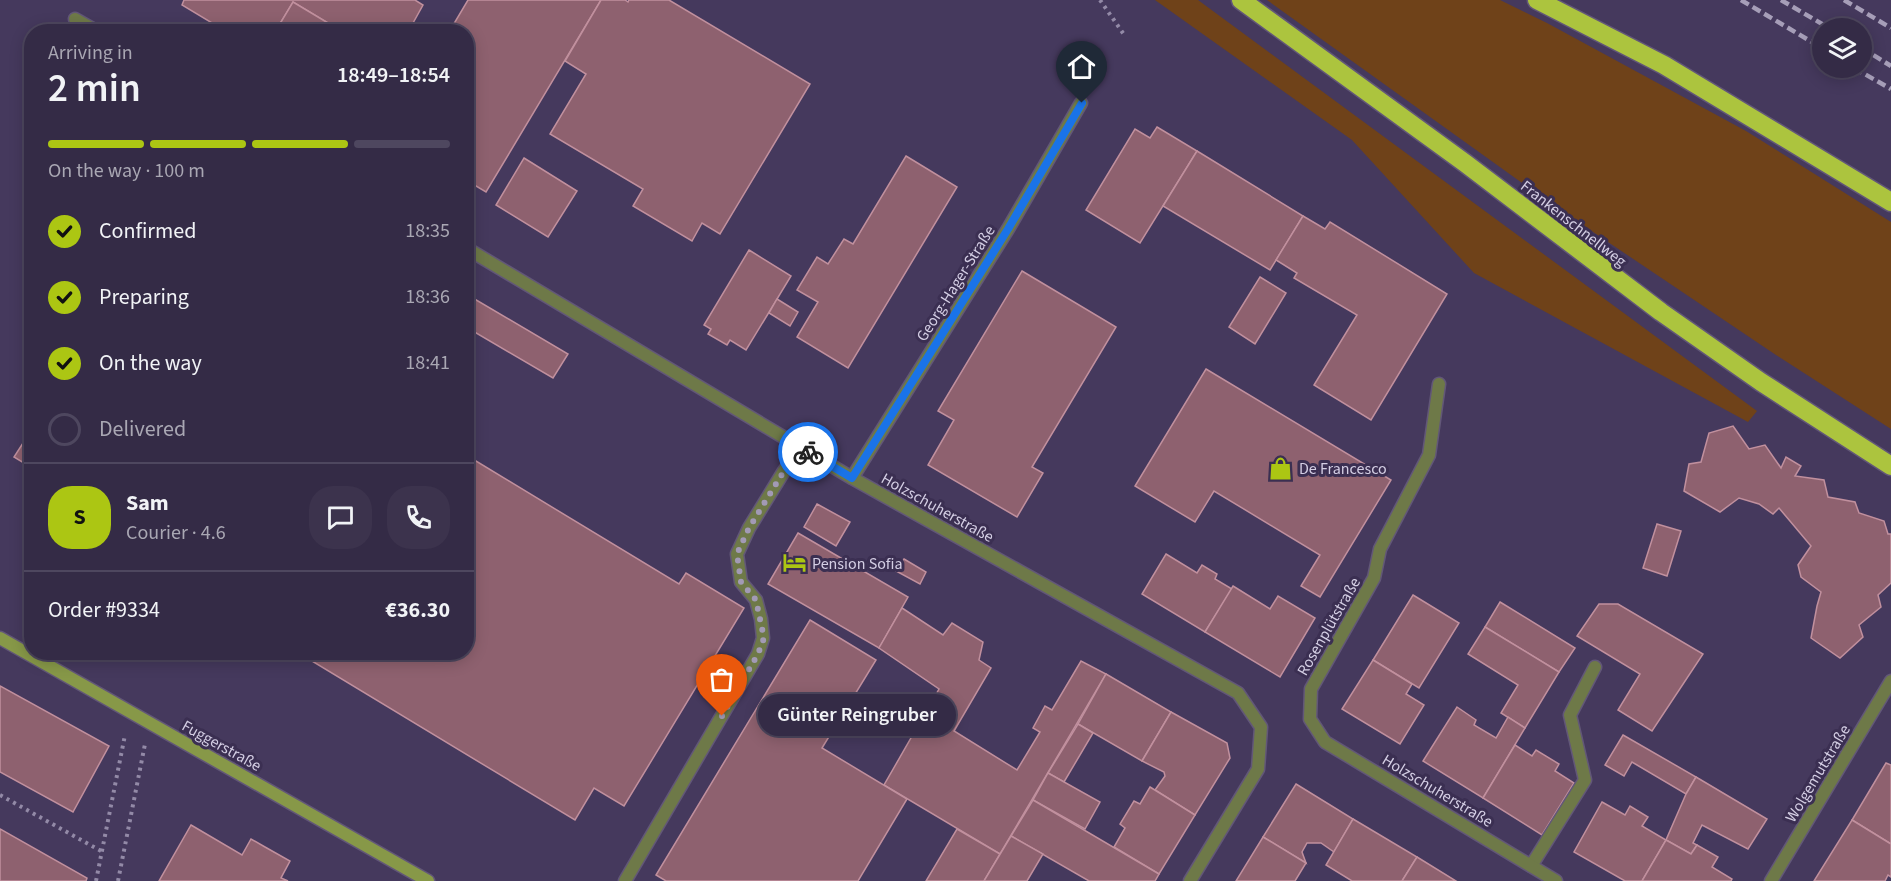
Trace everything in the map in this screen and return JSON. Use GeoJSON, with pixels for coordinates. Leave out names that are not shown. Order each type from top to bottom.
{"type":"FeatureCollection","features":[{"type":"Feature","properties":{"kind":"highway","name":"Frankenschnellweg"},"geometry":{"type":"LineString","coordinates":[[1241,0],[1465,163],[1661,312],[1761,382],[1891,466]]}},
{"type":"Feature","properties":{"kind":"highway"},"geometry":{"type":"LineString","coordinates":[[1537,0],[1664,65],[1891,202]]}},
{"type":"Feature","properties":{"kind":"street"},"geometry":{"type":"LineString","coordinates":[[75,19],[84,24]]}},
{"type":"Feature","properties":{"kind":"street","name":"Georg-Hager-Straße"},"geometry":{"type":"LineString","coordinates":[[852,478],[1008,229],[1082,103]]}},
{"type":"Feature","properties":{"kind":"street","name":"Holzschuherstraße"},"geometry":{"type":"LineString","coordinates":[[474,253],[852,478],[1238,693],[1262,727],[1258,769],[1190,881]]}},
{"type":"Feature","properties":{"kind":"street","name":"Rosenplütstraße"},"geometry":{"type":"LineString","coordinates":[[1310,719],[1311,689],[1374,578],[1380,549],[1429,455],[1439,384]]}},
{"type":"Feature","properties":{"kind":"street"},"geometry":{"type":"LineString","coordinates":[[625,881],[758,654],[764,638],[761,619],[756,600],[741,582],[737,554],[749,528],[801,448]]}},
{"type":"Feature","properties":{"kind":"street","name":"Fuggerstraße"},"geometry":{"type":"LineString","coordinates":[[0,638],[24,652]]}},
{"type":"Feature","properties":{"kind":"street","name":"Fuggerstraße"},"geometry":{"type":"LineString","coordinates":[[39,660],[428,881]]}},
{"type":"Feature","properties":{"kind":"street"},"geometry":{"type":"LineString","coordinates":[[1531,866],[1585,780],[1570,716],[1595,667]]}},
{"type":"Feature","properties":{"kind":"street","name":"Wolgemutstraße"},"geometry":{"type":"LineString","coordinates":[[1771,881],[1891,681]]}},
{"type":"Feature","properties":{"kind":"street","name":"Holzschuherstraße"},"geometry":{"type":"LineString","coordinates":[[1310,719],[1325,742],[1556,881]]}},
{"type":"Feature","properties":{"kind":"path"},"geometry":{"type":"LineString","coordinates":[[1100,0],[1125,36]]}},
{"type":"Feature","properties":{"kind":"path"},"geometry":{"type":"LineString","coordinates":[[96,881],[130,712]]}},
{"type":"Feature","properties":{"kind":"path"},"geometry":{"type":"LineString","coordinates":[[118,881],[149,723]]}},
{"type":"Feature","properties":{"kind":"path"},"geometry":{"type":"LineString","coordinates":[[0,795],[101,851]]}},
{"type":"Feature","properties":{"kind":"shaded area"},"geometry":{"type":"Polygon","coordinates":[[[1155,0],[1198,0],[1757,411],[1748,422],[1474,273],[1352,140],[1155,0]]]}},
{"type":"Feature","properties":{"kind":"shaded area"},"geometry":{"type":"Polygon","coordinates":[[[1267,0],[1500,0],[1746,131],[1891,222],[1891,429],[1776,355],[1550,203],[1267,0]]]}},
{"type":"Feature","properties":{"kind":"building"},"geometry":{"type":"Polygon","coordinates":[[[184,0],[415,0],[423,5],[412,24],[330,24],[293,2],[280,24],[214,24],[182,5],[184,0]]]}},
{"type":"Feature","properties":{"kind":"building"},"geometry":{"type":"Polygon","coordinates":[[[468,0],[601,0],[486,192],[474,185],[474,24],[454,24],[468,0]]]}},
{"type":"Feature","properties":{"kind":"building"},"geometry":{"type":"Polygon","coordinates":[[[601,0],[628,2],[629,0],[669,0],[810,84],[720,234],[702,223],[692,241],[633,206],[643,189],[550,134],[586,74],[565,61],[601,0]]]}},
{"type":"Feature","properties":{"kind":"building"},"geometry":{"type":"Polygon","coordinates":[[[293,2],[330,24],[280,24],[293,2]]]}},
{"type":"Feature","properties":{"kind":"building"},"geometry":{"type":"Polygon","coordinates":[[[1157,127],[1197,151],[1140,243],[1086,210],[1135,129],[1150,138],[1157,127]]]}},
{"type":"Feature","properties":{"kind":"building"},"geometry":{"type":"Polygon","coordinates":[[[1197,151],[1303,216],[1270,270],[1163,206],[1197,151]]]}},
{"type":"Feature","properties":{"kind":"building"},"geometry":{"type":"Polygon","coordinates":[[[906,156],[957,187],[848,368],[797,337],[818,302],[797,290],[817,257],[828,264],[844,239],[853,244],[906,156]]]}},
{"type":"Feature","properties":{"kind":"building"},"geometry":{"type":"Polygon","coordinates":[[[524,158],[577,191],[548,237],[496,205],[524,158]]]}},
{"type":"Feature","properties":{"kind":"building"},"geometry":{"type":"Polygon","coordinates":[[[1303,216],[1325,229],[1330,222],[1447,294],[1371,420],[1314,385],[1357,315],[1294,278],[1297,273],[1276,260],[1303,216]]]}},
{"type":"Feature","properties":{"kind":"building"},"geometry":{"type":"Polygon","coordinates":[[[749,250],[791,276],[746,350],[730,340],[727,345],[708,334],[711,329],[704,325],[749,250]]]}},
{"type":"Feature","properties":{"kind":"building"},"geometry":{"type":"Polygon","coordinates":[[[1022,271],[1116,327],[1032,467],[1043,473],[1017,517],[928,465],[954,420],[938,411],[1022,271]]]}},
{"type":"Feature","properties":{"kind":"building"},"geometry":{"type":"Polygon","coordinates":[[[1260,277],[1286,293],[1255,344],[1229,327],[1260,277]]]}},
{"type":"Feature","properties":{"kind":"building"},"geometry":{"type":"Polygon","coordinates":[[[474,299],[568,354],[553,378],[474,332],[474,299]]]}},
{"type":"Feature","properties":{"kind":"building"},"geometry":{"type":"Polygon","coordinates":[[[777,299],[798,312],[790,326],[769,313],[777,299]]]}},
{"type":"Feature","properties":{"kind":"building"},"geometry":{"type":"Polygon","coordinates":[[[1206,369],[1391,480],[1320,597],[1301,586],[1320,555],[1214,491],[1195,522],[1135,486],[1206,369]]]}},
{"type":"Feature","properties":{"kind":"building"},"geometry":{"type":"Polygon","coordinates":[[[1733,426],[1749,449],[1765,445],[1781,468],[1786,457],[1801,466],[1795,476],[1824,480],[1828,497],[1855,502],[1859,513],[1884,521],[1888,534],[1891,534],[1891,583],[1878,595],[1881,607],[1859,625],[1863,637],[1840,658],[1811,638],[1821,592],[1801,577],[1798,565],[1811,546],[1779,508],[1773,514],[1759,504],[1739,498],[1720,512],[1684,491],[1689,464],[1701,462],[1709,433],[1733,426]]]}},
{"type":"Feature","properties":{"kind":"building"},"geometry":{"type":"Polygon","coordinates":[[[24,441],[24,463],[14,457],[24,441]]]}},
{"type":"Feature","properties":{"kind":"building"},"geometry":{"type":"Polygon","coordinates":[[[474,460],[679,584],[686,573],[744,608],[624,806],[594,788],[575,820],[310,660],[474,660],[474,460]]]}},
{"type":"Feature","properties":{"kind":"building"},"geometry":{"type":"Polygon","coordinates":[[[817,504],[850,522],[836,546],[804,527],[817,504]]]}},
{"type":"Feature","properties":{"kind":"building"},"geometry":{"type":"Polygon","coordinates":[[[1657,524],[1681,531],[1667,576],[1643,568],[1657,524]]]}},
{"type":"Feature","properties":{"kind":"building"},"geometry":{"type":"Polygon","coordinates":[[[798,533],[908,597],[879,648],[768,584],[798,533]]]}},
{"type":"Feature","properties":{"kind":"building"},"geometry":{"type":"Polygon","coordinates":[[[1166,554],[1197,573],[1202,565],[1217,574],[1215,579],[1232,589],[1205,632],[1142,594],[1166,554]]]}},
{"type":"Feature","properties":{"kind":"building"},"geometry":{"type":"Polygon","coordinates":[[[904,559],[926,572],[920,584],[896,571],[904,559]]]}},
{"type":"Feature","properties":{"kind":"building"},"geometry":{"type":"Polygon","coordinates":[[[1233,586],[1270,609],[1278,596],[1315,618],[1280,677],[1205,632],[1233,586]]]}},
{"type":"Feature","properties":{"kind":"building"},"geometry":{"type":"Polygon","coordinates":[[[1413,595],[1459,623],[1419,688],[1373,660],[1413,595]]]}},
{"type":"Feature","properties":{"kind":"building"},"geometry":{"type":"Polygon","coordinates":[[[1500,602],[1575,648],[1559,672],[1485,627],[1500,602]]]}},
{"type":"Feature","properties":{"kind":"building"},"geometry":{"type":"Polygon","coordinates":[[[1599,604],[1618,604],[1703,654],[1652,731],[1618,710],[1640,674],[1577,636],[1599,604]]]}},
{"type":"Feature","properties":{"kind":"building"},"geometry":{"type":"Polygon","coordinates":[[[902,608],[943,635],[952,623],[983,642],[979,660],[991,668],[954,731],[1017,770],[1040,732],[1033,728],[1045,706],[1052,710],[1081,661],[1106,674],[1000,854],[884,785],[939,689],[879,648],[902,608]]]}},
{"type":"Feature","properties":{"kind":"building"},"geometry":{"type":"Polygon","coordinates":[[[810,620],[876,660],[822,748],[907,799],[858,881],[666,881],[656,875],[810,620]]]}},
{"type":"Feature","properties":{"kind":"building"},"geometry":{"type":"Polygon","coordinates":[[[1485,627],[1559,672],[1525,728],[1501,713],[1518,685],[1468,654],[1485,627]]]}},
{"type":"Feature","properties":{"kind":"building"},"geometry":{"type":"Polygon","coordinates":[[[1373,660],[1412,684],[1406,694],[1424,705],[1400,744],[1342,709],[1373,660]]]}},
{"type":"Feature","properties":{"kind":"building"},"geometry":{"type":"Polygon","coordinates":[[[1106,674],[1171,712],[1142,761],[1078,724],[1106,674]]]}},
{"type":"Feature","properties":{"kind":"building"},"geometry":{"type":"Polygon","coordinates":[[[0,686],[109,746],[73,812],[0,772],[0,686]]]}},
{"type":"Feature","properties":{"kind":"building"},"geometry":{"type":"Polygon","coordinates":[[[1457,707],[1476,720],[1474,725],[1496,738],[1508,717],[1525,728],[1483,798],[1423,761],[1457,707]]]}},
{"type":"Feature","properties":{"kind":"building"},"geometry":{"type":"Polygon","coordinates":[[[1171,712],[1227,743],[1230,758],[1195,815],[1155,790],[1165,776],[1164,772],[1142,761],[1171,712]]]}},
{"type":"Feature","properties":{"kind":"building"},"geometry":{"type":"Polygon","coordinates":[[[1078,724],[1093,733],[1064,782],[1048,773],[1078,724]]]}},
{"type":"Feature","properties":{"kind":"building"},"geometry":{"type":"Polygon","coordinates":[[[1623,735],[1696,777],[1686,794],[1632,762],[1624,776],[1605,765],[1623,735]]]}},
{"type":"Feature","properties":{"kind":"building"},"geometry":{"type":"Polygon","coordinates":[[[1515,745],[1532,756],[1536,750],[1559,764],[1555,771],[1574,783],[1542,835],[1483,798],[1515,745]]]}},
{"type":"Feature","properties":{"kind":"building"},"geometry":{"type":"Polygon","coordinates":[[[1886,763],[1891,765],[1891,844],[1852,820],[1886,763]]]}},
{"type":"Feature","properties":{"kind":"building"},"geometry":{"type":"Polygon","coordinates":[[[1048,773],[1100,802],[1085,829],[1033,800],[1048,773]]]}},
{"type":"Feature","properties":{"kind":"building"},"geometry":{"type":"Polygon","coordinates":[[[1696,777],[1767,819],[1748,849],[1702,825],[1693,843],[1697,845],[1691,854],[1666,840],[1696,777]]]}},
{"type":"Feature","properties":{"kind":"building"},"geometry":{"type":"Polygon","coordinates":[[[1296,784],[1353,819],[1334,852],[1321,843],[1307,843],[1302,852],[1306,863],[1263,837],[1296,784]]]}},
{"type":"Feature","properties":{"kind":"building"},"geometry":{"type":"Polygon","coordinates":[[[1150,787],[1195,815],[1159,874],[1114,847],[1125,828],[1120,824],[1134,801],[1140,804],[1150,787]]]}},
{"type":"Feature","properties":{"kind":"building"},"geometry":{"type":"Polygon","coordinates":[[[1033,800],[1159,874],[1155,881],[1089,881],[1011,836],[1033,800]]]}},
{"type":"Feature","properties":{"kind":"building"},"geometry":{"type":"Polygon","coordinates":[[[1602,802],[1625,815],[1630,806],[1648,817],[1642,826],[1666,840],[1642,881],[1625,881],[1574,852],[1602,802]]]}},
{"type":"Feature","properties":{"kind":"building"},"geometry":{"type":"Polygon","coordinates":[[[1353,819],[1417,857],[1402,881],[1352,881],[1326,865],[1353,819]]]}},
{"type":"Feature","properties":{"kind":"building"},"geometry":{"type":"Polygon","coordinates":[[[1852,820],[1891,844],[1891,877],[1888,875],[1885,881],[1814,881],[1852,820]]]}},
{"type":"Feature","properties":{"kind":"building"},"geometry":{"type":"Polygon","coordinates":[[[191,825],[242,855],[251,839],[290,861],[281,878],[288,881],[159,881],[191,825]]]}},
{"type":"Feature","properties":{"kind":"building"},"geometry":{"type":"Polygon","coordinates":[[[0,829],[87,878],[86,881],[0,881],[0,829]]]}},
{"type":"Feature","properties":{"kind":"building"},"geometry":{"type":"Polygon","coordinates":[[[957,829],[1000,854],[984,881],[926,881],[957,829]]]}},
{"type":"Feature","properties":{"kind":"building"},"geometry":{"type":"Polygon","coordinates":[[[1011,836],[1043,854],[1027,881],[984,881],[1011,836]]]}},
{"type":"Feature","properties":{"kind":"building"},"geometry":{"type":"Polygon","coordinates":[[[1263,837],[1306,863],[1295,881],[1236,881],[1263,837]]]}},
{"type":"Feature","properties":{"kind":"building"},"geometry":{"type":"Polygon","coordinates":[[[1666,840],[1691,854],[1697,845],[1718,857],[1712,867],[1732,879],[1731,881],[1642,881],[1666,840]]]}},
{"type":"Feature","properties":{"kind":"building"},"geometry":{"type":"Polygon","coordinates":[[[1417,857],[1456,881],[1402,881],[1417,857]]]}},
{"type":"Feature","properties":{"kind":"railway"},"geometry":{"type":"LineString","coordinates":[[1741,0],[1812,42]]}},
{"type":"Feature","properties":{"kind":"railway"},"geometry":{"type":"LineString","coordinates":[[1781,0],[1812,18]]}},
{"type":"Feature","properties":{"kind":"railway"},"geometry":{"type":"LineString","coordinates":[[1844,0],[1891,28]]}},
{"type":"Feature","properties":{"kind":"railway"},"geometry":{"type":"LineString","coordinates":[[1872,54],[1891,66]]}},
{"type":"Feature","properties":{"kind":"railway"},"geometry":{"type":"LineString","coordinates":[[1872,78],[1891,89]]}},
{"type":"Feature","properties":{"kind":"way so far"},"geometry":{"type":"LineString","coordinates":[[722,716],[758,654],[764,638],[756,600],[741,582],[737,554],[749,528],[784,471],[801,448],[808,452]]}},
{"type":"Feature","properties":{"kind":"place","name":"De Francesco"},"geometry":{"type":"Point","coordinates":[1281,468]}},
{"type":"Feature","properties":{"kind":"place","name":"Pension Sofia"},"geometry":{"type":"Point","coordinates":[794,563]}},
{"type":"Feature","properties":{"kind":"place","name":"Günter Reingruber"},"geometry":{"type":"Point","coordinates":[722,716]}},
{"type":"Feature","properties":{"kind":"route"},"geometry":{"type":"LineString","coordinates":[[808,452],[852,478],[1008,229],[1082,103]]}}]}
